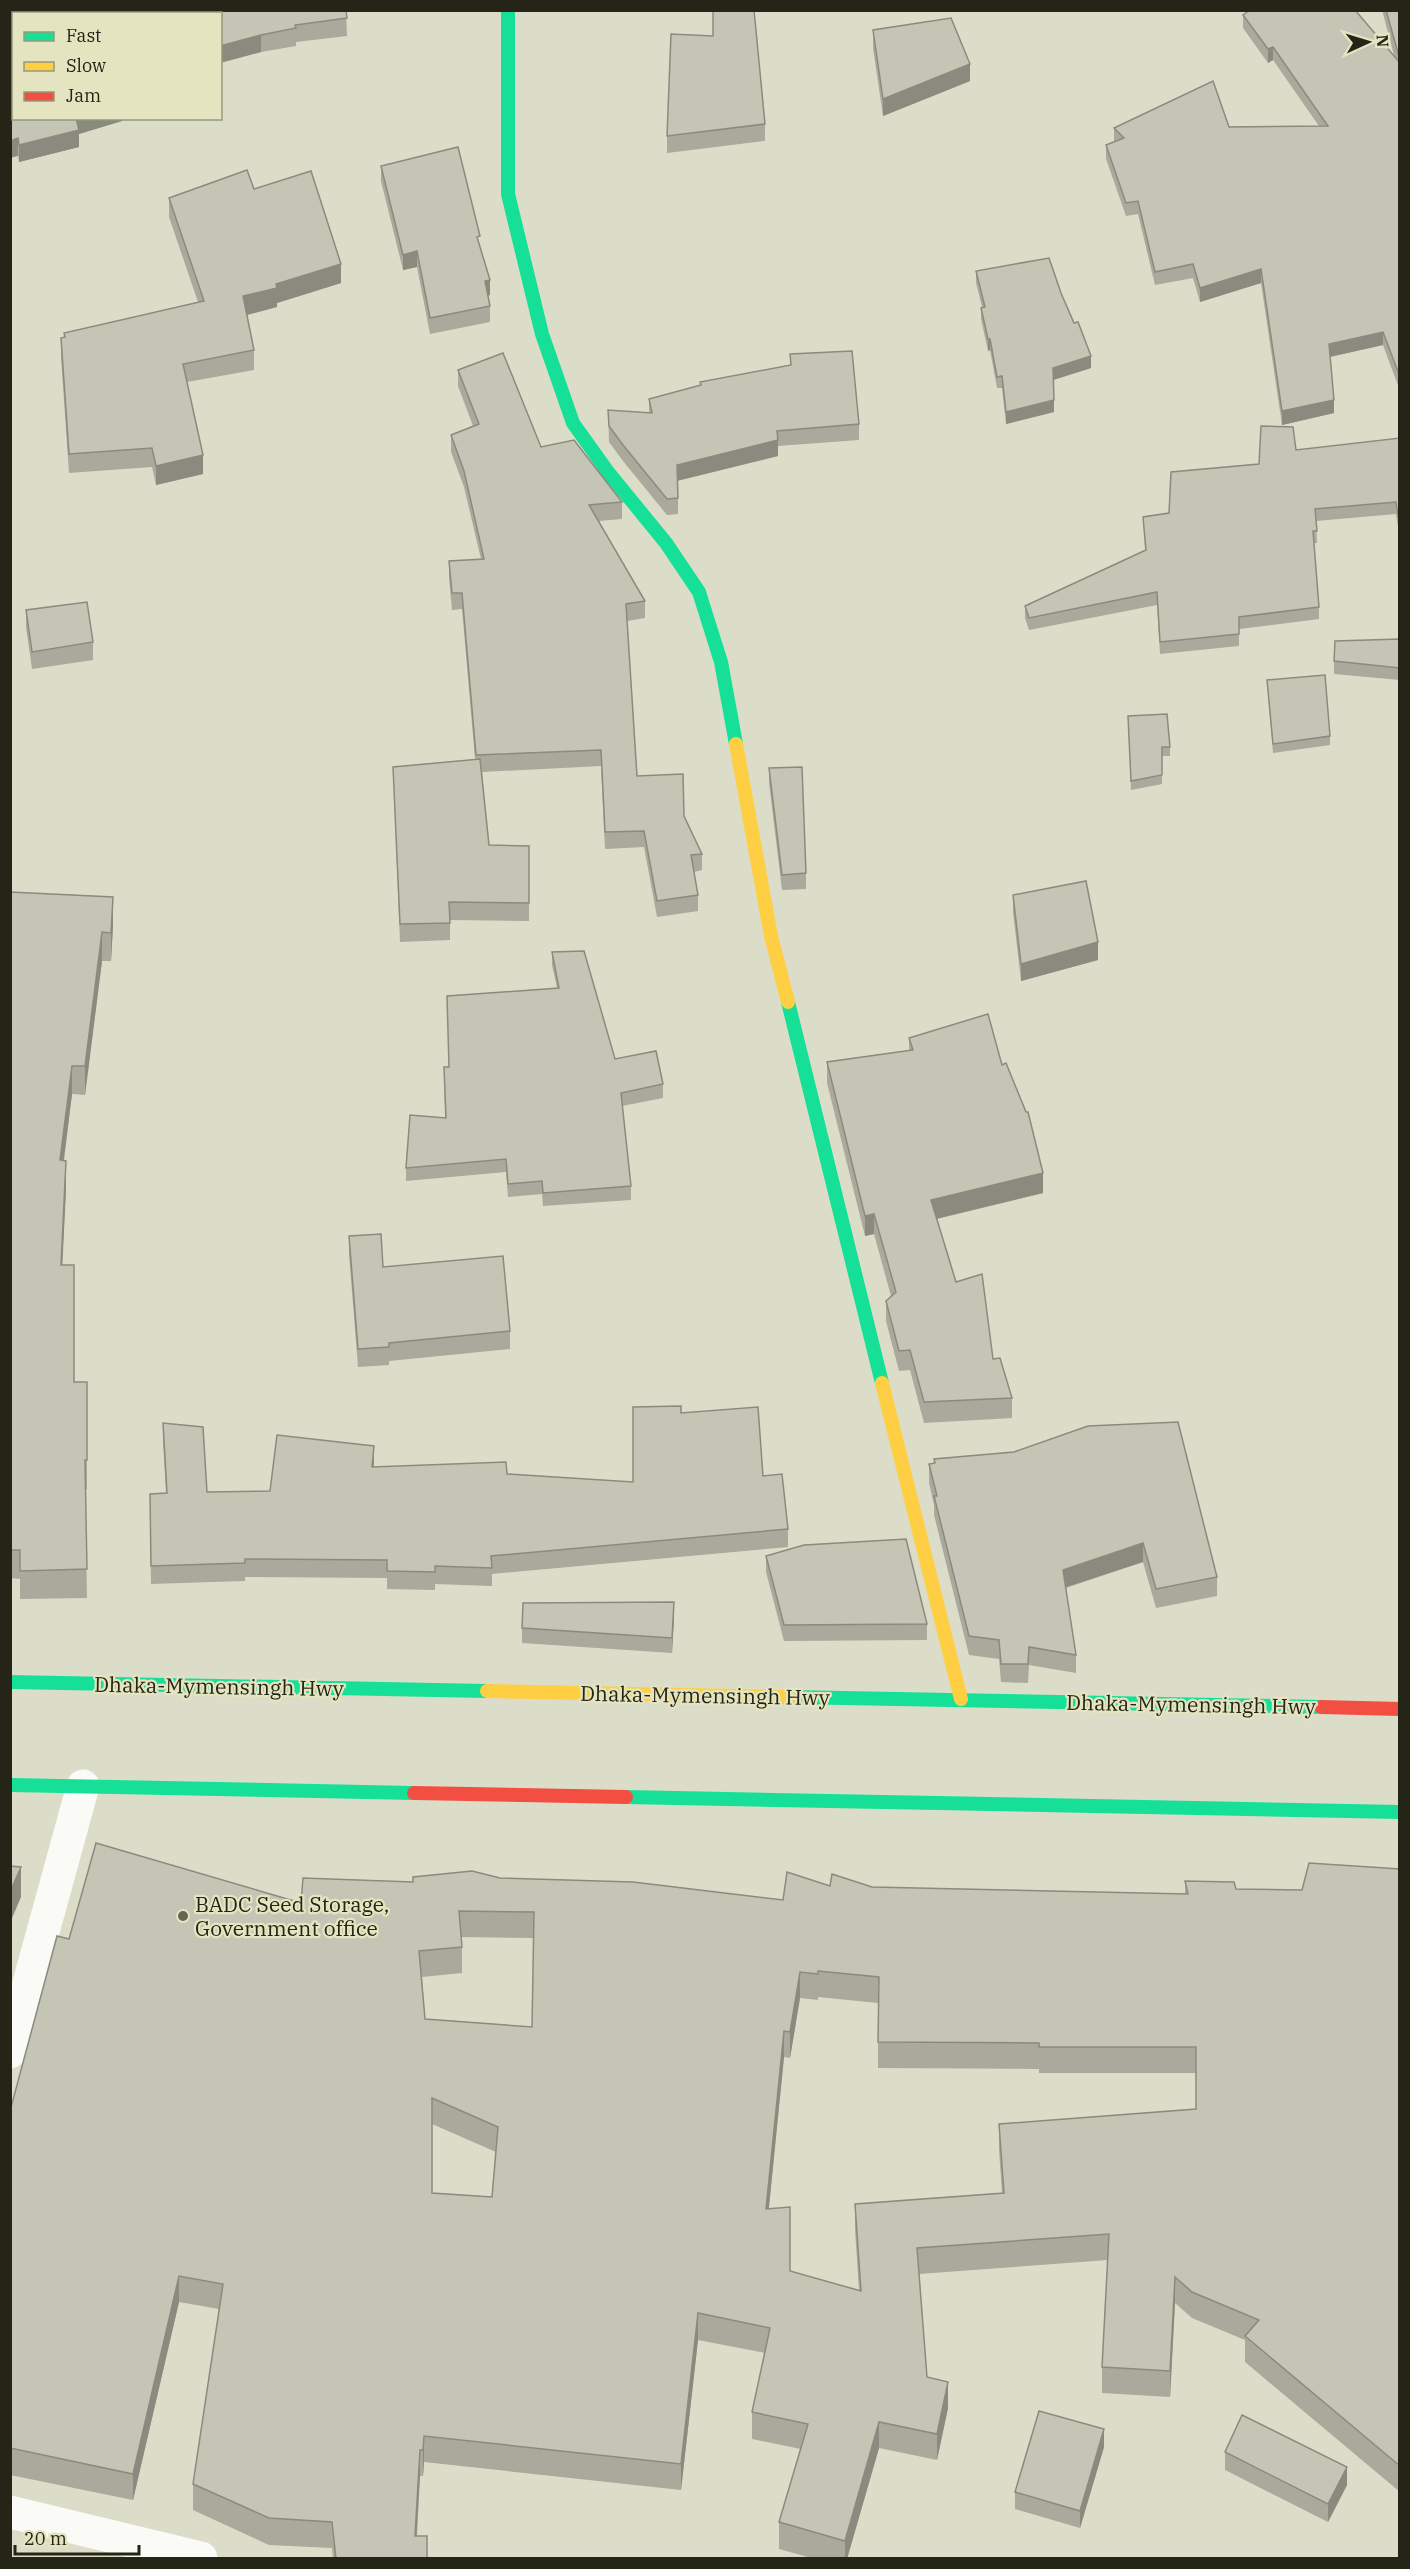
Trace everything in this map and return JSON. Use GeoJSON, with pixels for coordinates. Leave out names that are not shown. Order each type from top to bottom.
{"type":"FeatureCollection","features":[{"type":"Feature","properties":{"kind":"main road"},"geometry":{"type":"LineString","coordinates":[[508,10],[508,194],[542,334],[573,423],[608,472],[666,543],[699,592],[721,662],[771,936],[961,1699]]}},
{"type":"Feature","properties":{"kind":"main road","name":"Dhaka-Mymensingh Hwy"},"geometry":{"type":"LineString","coordinates":[[10,1682],[1400,1709]]}},
{"type":"Feature","properties":{"kind":"main road"},"geometry":{"type":"LineString","coordinates":[[10,1785],[1400,1812]]}},
{"type":"Feature","properties":{"kind":"street"},"geometry":{"type":"LineString","coordinates":[[10,2052],[82,1786]]}},
{"type":"Feature","properties":{"kind":"street"},"geometry":{"type":"LineString","coordinates":[[10,2512],[201,2559]]}},
{"type":"Feature","properties":{"kind":"building"},"geometry":{"type":"Polygon","coordinates":[[[30,10],[49,10],[36,12],[30,12],[30,10]]]}},
{"type":"Feature","properties":{"kind":"building"},"geometry":{"type":"Polygon","coordinates":[[[84,10],[346,10],[347,18],[295,25],[296,28],[222,45],[222,12],[85,12],[84,10]]]}},
{"type":"Feature","properties":{"kind":"building"},"geometry":{"type":"Polygon","coordinates":[[[713,10],[754,10],[765,124],[667,136],[671,34],[713,36],[713,10]]]}},
{"type":"Feature","properties":{"kind":"building"},"geometry":{"type":"Polygon","coordinates":[[[1250,10],[1355,10],[1400,63],[1400,377],[1383,332],[1329,344],[1334,400],[1282,411],[1261,269],[1200,288],[1193,264],[1155,272],[1138,201],[1126,203],[1106,145],[1124,138],[1114,128],[1213,81],[1229,127],[1328,126],[1273,47],[1268,49],[1243,15],[1250,10]]]}},
{"type":"Feature","properties":{"kind":"building"},"geometry":{"type":"Polygon","coordinates":[[[1386,10],[1400,10],[1400,60],[1386,10]]]}},
{"type":"Feature","properties":{"kind":"building"},"geometry":{"type":"Polygon","coordinates":[[[951,18],[970,64],[883,99],[873,30],[951,18]]]}},
{"type":"Feature","properties":{"kind":"building"},"geometry":{"type":"Polygon","coordinates":[[[10,86],[12,86],[12,120],[76,120],[79,130],[19,145],[18,138],[10,141],[10,86]]]}},
{"type":"Feature","properties":{"kind":"building"},"geometry":{"type":"Polygon","coordinates":[[[458,147],[480,236],[477,237],[490,280],[485,281],[490,306],[430,318],[417,251],[403,255],[381,166],[458,147]]]}},
{"type":"Feature","properties":{"kind":"building"},"geometry":{"type":"Polygon","coordinates":[[[247,170],[254,189],[311,171],[341,264],[276,284],[277,288],[243,296],[254,350],[183,364],[203,455],[156,466],[152,448],[69,454],[61,338],[65,337],[64,333],[204,301],[169,198],[247,170]]]}},
{"type":"Feature","properties":{"kind":"building"},"geometry":{"type":"Polygon","coordinates":[[[1049,258],[1061,293],[1074,323],[1078,322],[1091,356],[1053,368],[1054,400],[1006,412],[1002,376],[997,377],[981,308],[985,307],[976,271],[1049,258]]]}},
{"type":"Feature","properties":{"kind":"building"},"geometry":{"type":"Polygon","coordinates":[[[852,351],[859,424],[777,431],[778,440],[677,465],[678,498],[667,499],[609,426],[608,410],[652,413],[649,399],[701,385],[700,382],[791,365],[790,354],[852,351]]]}},
{"type":"Feature","properties":{"kind":"building"},"geometry":{"type":"Polygon","coordinates":[[[503,353],[541,447],[574,440],[622,502],[589,505],[645,601],[626,604],[637,776],[683,774],[684,816],[702,854],[691,855],[698,895],[657,901],[644,831],[605,832],[601,750],[476,755],[462,593],[452,593],[449,561],[484,559],[464,471],[451,435],[479,424],[458,370],[503,353]]]}},
{"type":"Feature","properties":{"kind":"building"},"geometry":{"type":"Polygon","coordinates":[[[1261,426],[1293,427],[1296,450],[1400,438],[1400,527],[1396,502],[1315,509],[1317,531],[1313,531],[1319,607],[1239,617],[1239,634],[1160,642],[1157,592],[1029,618],[1025,606],[1146,550],[1143,517],[1169,513],[1171,472],[1259,464],[1261,426]]]}},
{"type":"Feature","properties":{"kind":"building"},"geometry":{"type":"Polygon","coordinates":[[[87,602],[93,642],[32,652],[26,610],[87,602]]]}},
{"type":"Feature","properties":{"kind":"building"},"geometry":{"type":"Polygon","coordinates":[[[1400,639],[1400,668],[1334,661],[1335,641],[1400,639]]]}},
{"type":"Feature","properties":{"kind":"building"},"geometry":{"type":"Polygon","coordinates":[[[1325,675],[1330,736],[1273,744],[1267,680],[1325,675]]]}},
{"type":"Feature","properties":{"kind":"building"},"geometry":{"type":"Polygon","coordinates":[[[1167,714],[1170,747],[1162,747],[1162,775],[1131,781],[1128,716],[1167,714]]]}},
{"type":"Feature","properties":{"kind":"building"},"geometry":{"type":"Polygon","coordinates":[[[480,759],[489,845],[529,846],[529,903],[449,902],[450,923],[400,924],[393,767],[480,759]]]}},
{"type":"Feature","properties":{"kind":"building"},"geometry":{"type":"Polygon","coordinates":[[[802,767],[806,873],[782,875],[769,768],[802,767]]]}},
{"type":"Feature","properties":{"kind":"building"},"geometry":{"type":"Polygon","coordinates":[[[1086,881],[1098,942],[1021,964],[1013,895],[1086,881]]]}},
{"type":"Feature","properties":{"kind":"building"},"geometry":{"type":"Polygon","coordinates":[[[10,892],[113,897],[111,933],[102,932],[85,1066],[72,1066],[60,1160],[66,1161],[61,1265],[74,1265],[74,1382],[87,1382],[87,1460],[85,1460],[87,1569],[20,1571],[20,1550],[10,1550],[10,892]]]}},
{"type":"Feature","properties":{"kind":"building"},"geometry":{"type":"Polygon","coordinates":[[[584,951],[615,1059],[656,1051],[663,1084],[621,1093],[631,1186],[543,1193],[542,1181],[508,1184],[506,1159],[406,1168],[410,1115],[446,1118],[444,1067],[449,1067],[447,996],[559,988],[552,952],[584,951]]]}},
{"type":"Feature","properties":{"kind":"building"},"geometry":{"type":"Polygon","coordinates":[[[988,1014],[1002,1065],[1006,1063],[1026,1112],[1028,1112],[1043,1173],[931,1200],[956,1282],[982,1274],[993,1359],[1000,1358],[1012,1398],[924,1402],[910,1350],[899,1351],[886,1301],[896,1292],[874,1214],[865,1216],[827,1062],[913,1050],[909,1038],[988,1014]]]}},
{"type":"Feature","properties":{"kind":"building"},"geometry":{"type":"Polygon","coordinates":[[[381,1234],[383,1267],[503,1256],[510,1331],[389,1343],[389,1347],[358,1349],[349,1236],[381,1234]]]}},
{"type":"Feature","properties":{"kind":"building"},"geometry":{"type":"Polygon","coordinates":[[[681,1406],[681,1413],[758,1407],[763,1476],[782,1474],[788,1529],[491,1556],[492,1568],[435,1566],[435,1572],[387,1571],[387,1560],[245,1559],[245,1563],[151,1566],[150,1494],[167,1493],[163,1423],[203,1427],[207,1492],[270,1491],[277,1435],[374,1446],[372,1467],[506,1462],[507,1474],[633,1482],[633,1407],[681,1406]]]}},
{"type":"Feature","properties":{"kind":"building"},"geometry":{"type":"Polygon","coordinates":[[[1178,1422],[1217,1577],[1156,1589],[1143,1543],[1063,1570],[1076,1655],[1029,1647],[1028,1664],[1001,1664],[999,1640],[969,1636],[934,1496],[937,1496],[929,1464],[935,1463],[934,1459],[1014,1452],[1088,1426],[1178,1422]]]}},
{"type":"Feature","properties":{"kind":"building"},"geometry":{"type":"Polygon","coordinates":[[[906,1539],[927,1624],[784,1625],[766,1556],[804,1545],[906,1539]]]}},
{"type":"Feature","properties":{"kind":"building"},"geometry":{"type":"Polygon","coordinates":[[[674,1602],[672,1638],[522,1628],[523,1603],[674,1602]]]}},
{"type":"Feature","properties":{"kind":"building"},"geometry":{"type":"Polygon","coordinates":[[[96,1843],[301,1903],[303,1878],[413,1882],[413,1877],[472,1871],[500,1878],[633,1882],[783,1900],[787,1872],[830,1886],[832,1874],[872,1887],[1188,1894],[1185,1881],[1234,1882],[1236,1889],[1302,1890],[1309,1863],[1400,1869],[1400,2466],[1245,2336],[1259,2320],[1192,2292],[1175,2277],[1170,2371],[1102,2367],[1109,2234],[917,2248],[927,2377],[948,2382],[937,2434],[879,2422],[845,2541],[779,2522],[808,2424],[752,2412],[770,2328],[698,2313],[681,2464],[424,2436],[423,2450],[420,2450],[415,2536],[427,2536],[427,2559],[336,2559],[332,2522],[269,2518],[193,2484],[223,2284],[179,2276],[133,2474],[10,2448],[10,2111],[57,1936],[69,1939],[96,1843]],[[459,1911],[462,1947],[419,1951],[425,2019],[532,2027],[534,1912],[459,1911]],[[818,1971],[818,1974],[800,1972],[790,2032],[784,2031],[766,2209],[790,2207],[790,2271],[861,2291],[855,2204],[1004,2193],[999,2124],[1196,2109],[1196,2047],[1039,2047],[1039,2043],[878,2042],[879,1977],[818,1971]],[[432,2098],[432,2193],[492,2197],[498,2127],[432,2098]]]}},
{"type":"Feature","properties":{"kind":"building"},"geometry":{"type":"Polygon","coordinates":[[[10,1866],[21,1867],[10,1892],[10,1866]]]}},
{"type":"Feature","properties":{"kind":"building"},"geometry":{"type":"Polygon","coordinates":[[[1039,2411],[1104,2429],[1080,2511],[1015,2492],[1039,2411]]]}},
{"type":"Feature","properties":{"kind":"building"},"geometry":{"type":"Polygon","coordinates":[[[1242,2415],[1347,2467],[1328,2504],[1225,2452],[1242,2415]]]}},
{"type":"Feature","properties":{"kind":"traffic: fast"},"geometry":{"type":"LineString","coordinates":[[508,10],[508,194],[542,334],[573,423],[608,472],[666,543],[699,592],[721,662],[736,744]]}},
{"type":"Feature","properties":{"kind":"traffic: fast"},"geometry":{"type":"LineString","coordinates":[[788,1002],[882,1383]]}},
{"type":"Feature","properties":{"kind":"traffic: fast"},"geometry":{"type":"LineString","coordinates":[[10,1682],[487,1691]]}},
{"type":"Feature","properties":{"kind":"traffic: fast"},"geometry":{"type":"LineString","coordinates":[[789,1697],[1321,1707]]}},
{"type":"Feature","properties":{"kind":"traffic: fast"},"geometry":{"type":"LineString","coordinates":[[10,1785],[414,1793]]}},
{"type":"Feature","properties":{"kind":"traffic: fast"},"geometry":{"type":"LineString","coordinates":[[626,1797],[1400,1812]]}},
{"type":"Feature","properties":{"kind":"traffic: slow"},"geometry":{"type":"LineString","coordinates":[[736,744],[771,936],[788,1002]]}},
{"type":"Feature","properties":{"kind":"traffic: slow"},"geometry":{"type":"LineString","coordinates":[[882,1383],[961,1699]]}},
{"type":"Feature","properties":{"kind":"traffic: slow"},"geometry":{"type":"LineString","coordinates":[[487,1691],[789,1697]]}},
{"type":"Feature","properties":{"kind":"traffic: jam"},"geometry":{"type":"LineString","coordinates":[[1321,1707],[1400,1709]]}},
{"type":"Feature","properties":{"kind":"traffic: jam"},"geometry":{"type":"LineString","coordinates":[[414,1793],[626,1797]]}},
{"type":"Feature","properties":{"kind":"place","name":"BADC Seed Storage, Government office"},"geometry":{"type":"Point","coordinates":[183,1916]}}]}
